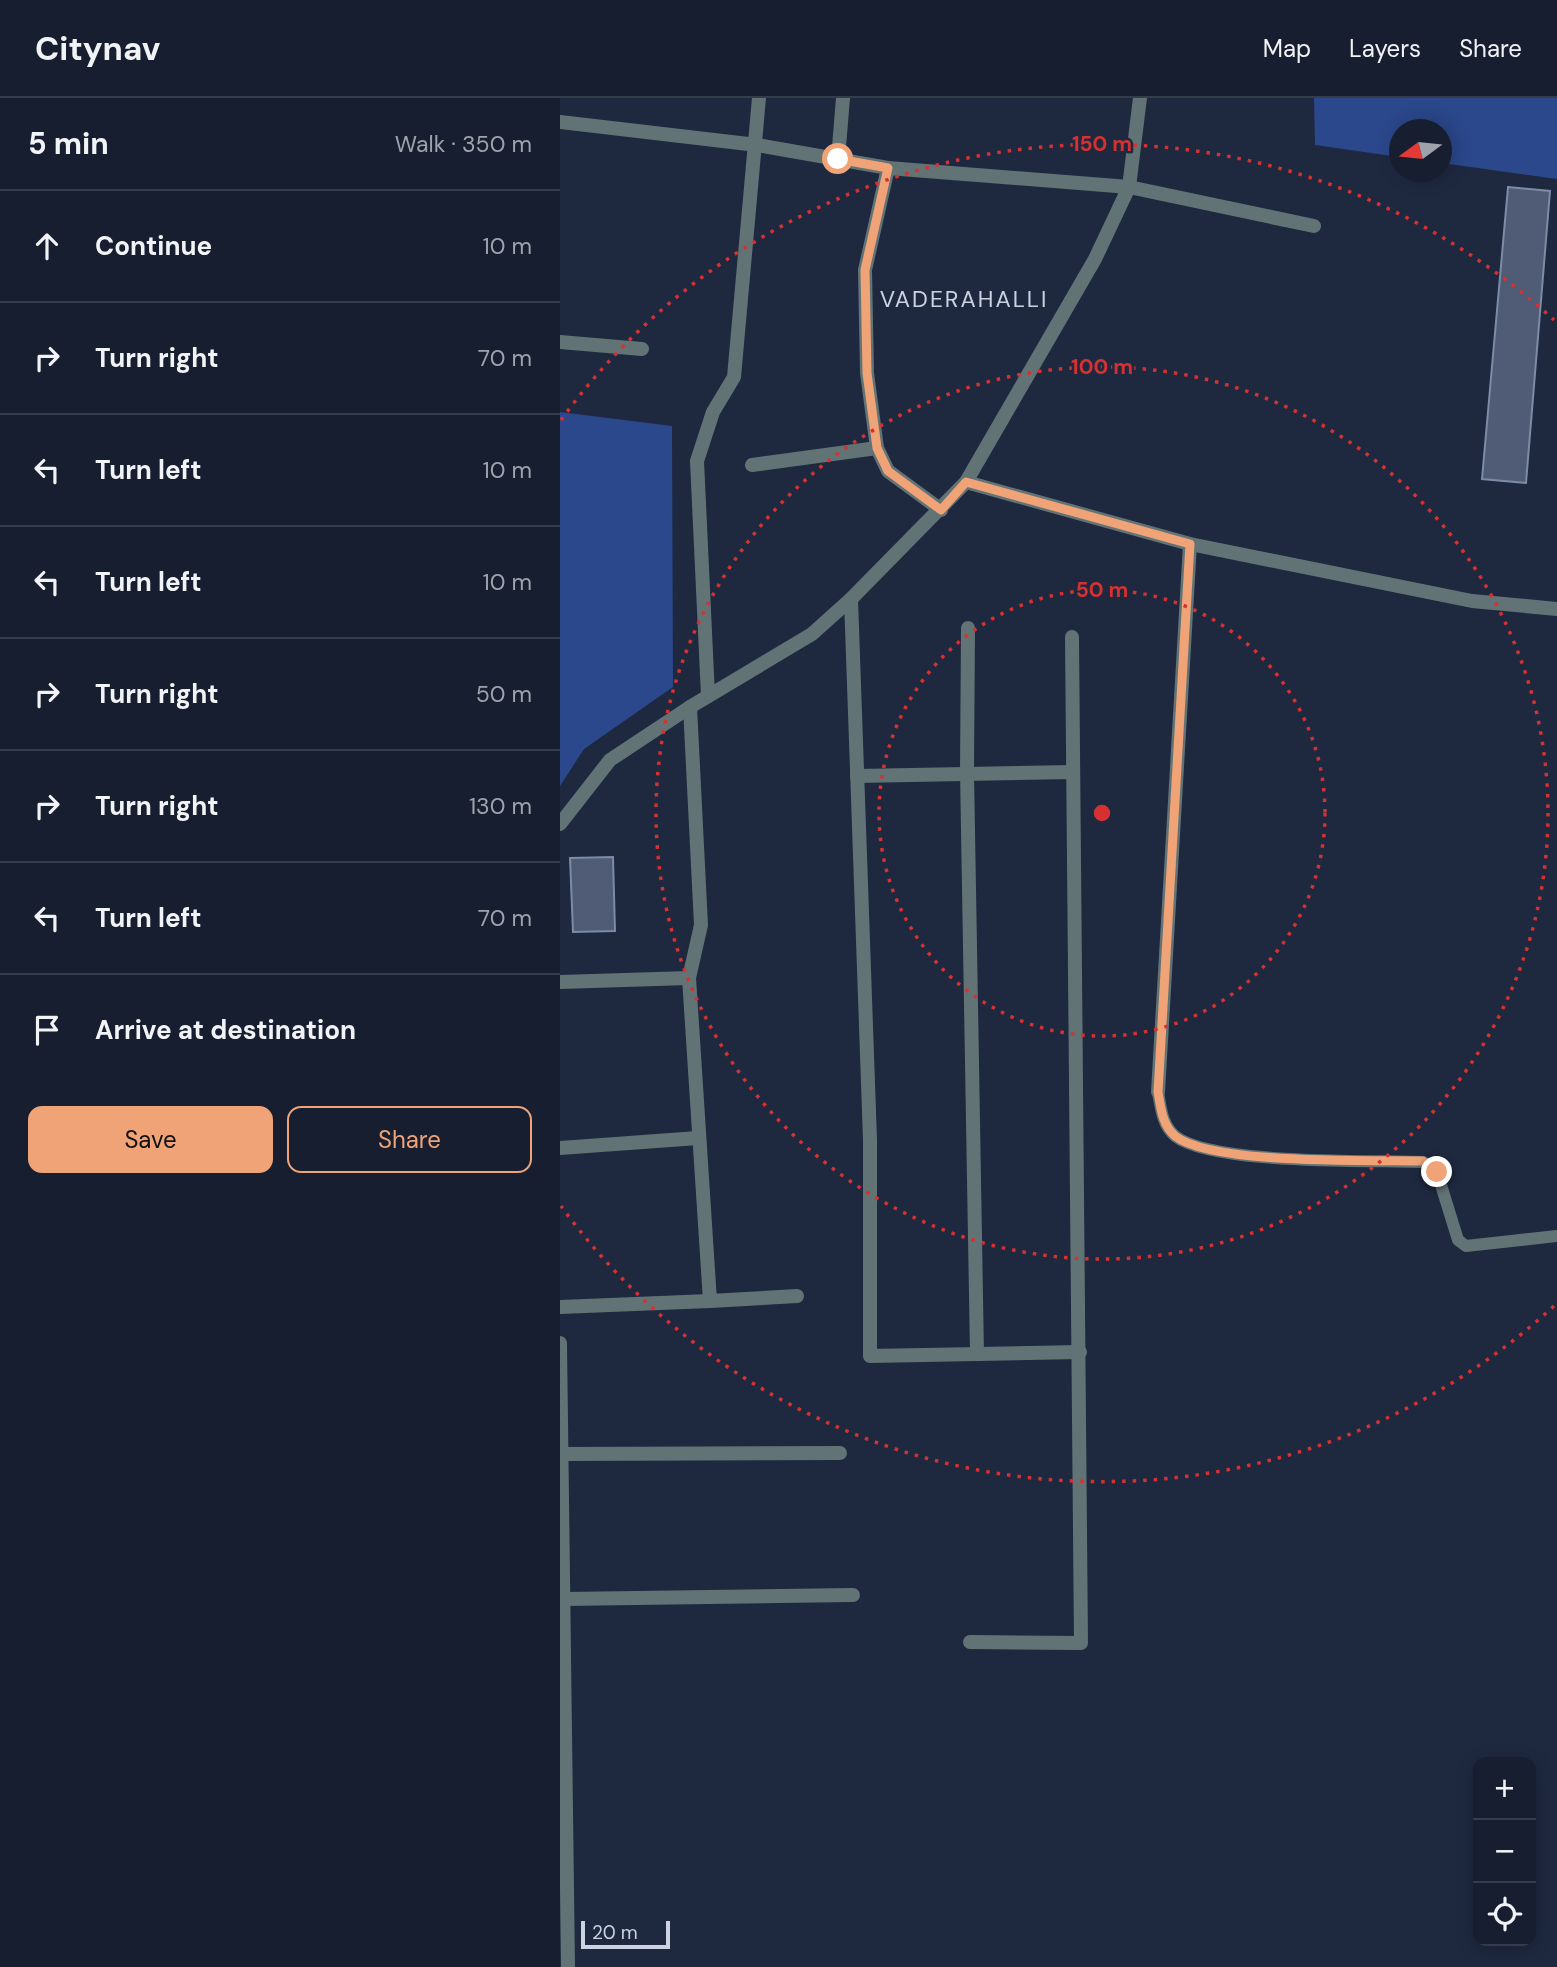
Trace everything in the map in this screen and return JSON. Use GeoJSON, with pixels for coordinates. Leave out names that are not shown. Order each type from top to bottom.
{"type":"FeatureCollection","features":[{"type":"Feature","properties":{"kind":"street"},"geometry":{"type":"LineString","coordinates":[[708,696],[697,461],[713,412],[734,377],[757,145],[759,98]]}},
{"type":"Feature","properties":{"kind":"street"},"geometry":{"type":"LineString","coordinates":[[838,159],[843,98]]}},
{"type":"Feature","properties":{"kind":"street"},"geometry":{"type":"LineString","coordinates":[[560,824],[610,760],[690,707],[812,634],[851,600],[966,482],[1095,259],[1129,187],[1140,98]]}},
{"type":"Feature","properties":{"kind":"street"},"geometry":{"type":"LineString","coordinates":[[560,122],[757,145],[888,168],[1129,187],[1314,226]]}},
{"type":"Feature","properties":{"kind":"street"},"geometry":{"type":"LineString","coordinates":[[888,168],[865,270],[867,373],[877,448],[888,471],[941,510]]}},
{"type":"Feature","properties":{"kind":"street"},"geometry":{"type":"LineString","coordinates":[[560,342],[642,349]]}},
{"type":"Feature","properties":{"kind":"street"},"geometry":{"type":"LineString","coordinates":[[752,466],[877,448]]}},
{"type":"Feature","properties":{"kind":"street"},"geometry":{"type":"LineString","coordinates":[[966,482],[1190,544],[1472,601],[1557,609]]}},
{"type":"Feature","properties":{"kind":"street"},"geometry":{"type":"LineString","coordinates":[[1158,1092],[1190,544]]}},
{"type":"Feature","properties":{"kind":"street"},"geometry":{"type":"LineString","coordinates":[[851,600],[870,1140],[870,1356],[1080,1352]]}},
{"type":"Feature","properties":{"kind":"street"},"geometry":{"type":"LineString","coordinates":[[968,628],[967,772],[977,1354]]}},
{"type":"Feature","properties":{"kind":"street"},"geometry":{"type":"LineString","coordinates":[[970,1642],[1081,1643],[1080,1352],[1074,1110],[1072,638]]}},
{"type":"Feature","properties":{"kind":"street"},"geometry":{"type":"LineString","coordinates":[[690,707],[701,925],[689,978],[710,1301]]}},
{"type":"Feature","properties":{"kind":"street"},"geometry":{"type":"LineString","coordinates":[[857,776],[1073,772]]}},
{"type":"Feature","properties":{"kind":"street"},"geometry":{"type":"LineString","coordinates":[[560,982],[689,978]]}},
{"type":"Feature","properties":{"kind":"street"},"geometry":{"type":"LineString","coordinates":[[560,1148],[698,1138]]}},
{"type":"Feature","properties":{"kind":"street"},"geometry":{"type":"LineString","coordinates":[[560,1307],[797,1296]]}},
{"type":"Feature","properties":{"kind":"street"},"geometry":{"type":"LineString","coordinates":[[560,1343],[564,1901],[568,1967]]}},
{"type":"Feature","properties":{"kind":"street"},"geometry":{"type":"LineString","coordinates":[[561,1462],[840,1453]]}},
{"type":"Feature","properties":{"kind":"street"},"geometry":{"type":"LineString","coordinates":[[562,1607],[853,1595]]}},
{"type":"Feature","properties":{"kind":"lane"},"geometry":{"type":"LineString","coordinates":[[1158,1092],[1163,1120],[1174,1135],[1197,1148],[1237,1155],[1423,1161],[1430,1164],[1437,1172],[1458,1240],[1466,1246],[1557,1236]]}},
{"type":"Feature","properties":{"kind":"shaded area"},"geometry":{"type":"Polygon","coordinates":[[[1314,98],[1557,98],[1557,179],[1452,164],[1452,119],[1389,119],[1389,156],[1315,145],[1314,98]]]}},
{"type":"Feature","properties":{"kind":"shaded area"},"geometry":{"type":"Polygon","coordinates":[[[560,412],[672,426],[673,687],[584,749],[560,786],[560,412]]]}},
{"type":"Feature","properties":{"kind":"building"},"geometry":{"type":"Polygon","coordinates":[[[1508,187],[1550,191],[1526,483],[1482,479],[1508,187]]]}},
{"type":"Feature","properties":{"kind":"building"},"geometry":{"type":"Polygon","coordinates":[[[613,857],[615,931],[573,932],[570,858],[613,857]]]}},
{"type":"Feature","properties":{"kind":"district","name":"VADERAHALLI"},"geometry":{"type":"Point","coordinates":[964,299]}},
{"type":"Feature","properties":{"kind":"route"},"geometry":{"type":"LineString","coordinates":[[838,159],[888,168],[865,270],[867,373],[877,448],[888,471],[941,510],[966,482],[1190,544],[1158,1092],[1163,1120],[1174,1135],[1197,1148],[1237,1155],[1423,1161],[1437,1172]]}}]}
